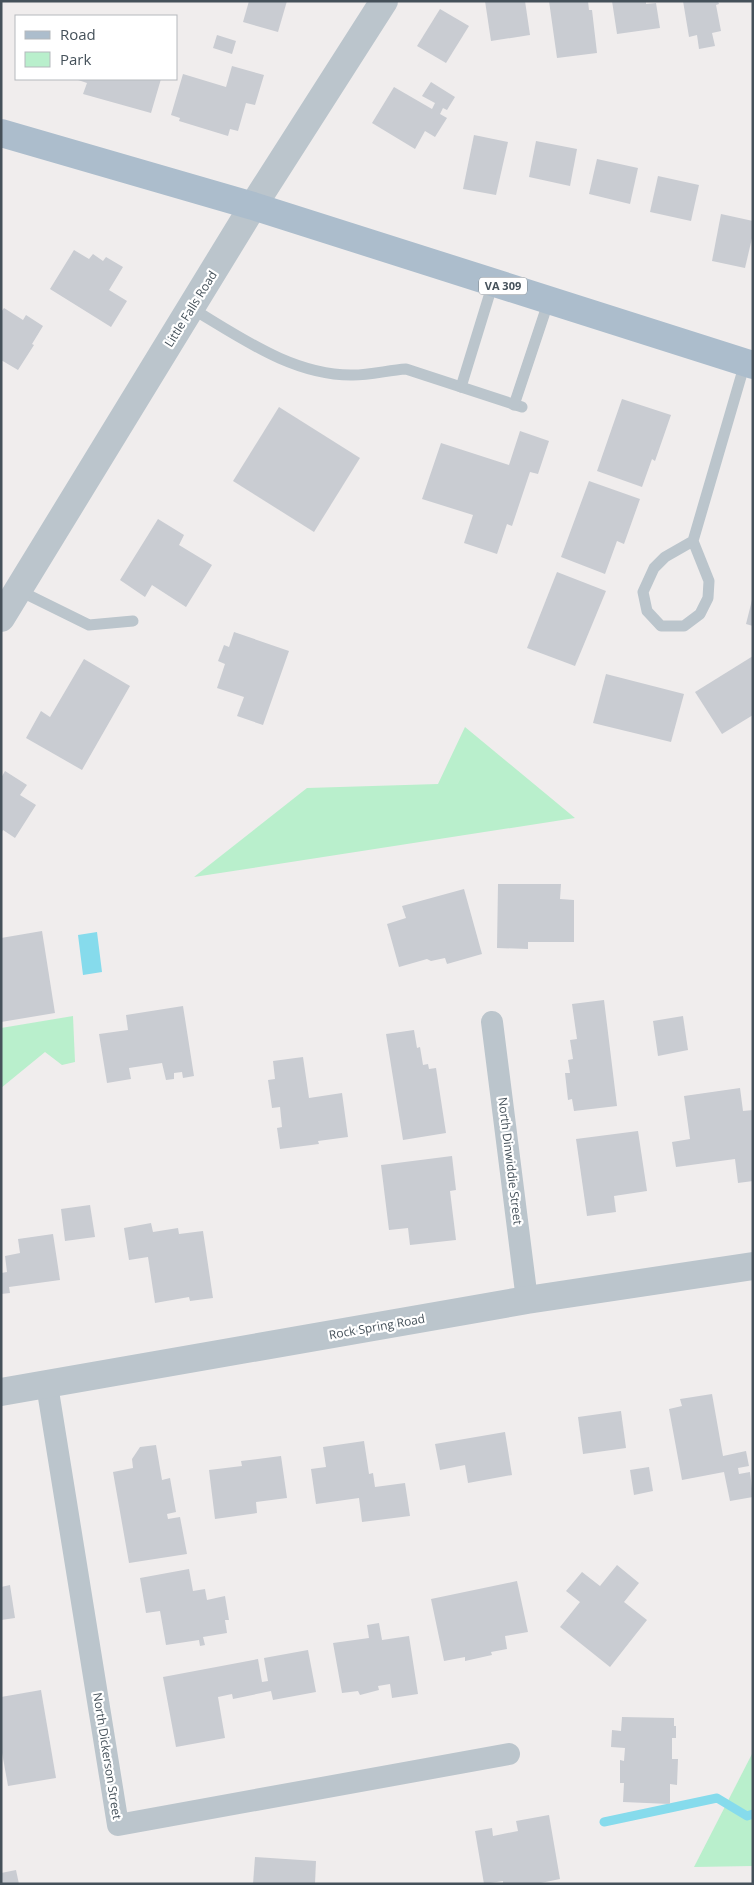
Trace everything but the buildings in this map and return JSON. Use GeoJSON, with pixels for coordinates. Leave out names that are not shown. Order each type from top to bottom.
{"type":"FeatureCollection","features":[{"type":"Feature","properties":{"kind":"main road","name":"VA 309"},"geometry":{"type":"LineString","coordinates":[[1,133],[253,206],[749,364]]}},
{"type":"Feature","properties":{"kind":"street","name":"Little Falls Road"},"geometry":{"type":"LineString","coordinates":[[1,618],[253,206],[384,1]]}},
{"type":"Feature","properties":{"kind":"street","name":"North Dinwiddie Street"},"geometry":{"type":"LineString","coordinates":[[492,1022],[527,1300]]}},
{"type":"Feature","properties":{"kind":"street","name":"Rock Spring Road"},"geometry":{"type":"LineString","coordinates":[[1,1392],[527,1300],[753,1266]]}},
{"type":"Feature","properties":{"kind":"street","name":"North Dickerson Street"},"geometry":{"type":"LineString","coordinates":[[47,1385],[118,1825],[508,1754]]}},
{"type":"Feature","properties":{"kind":"lane"},"geometry":{"type":"LineString","coordinates":[[461,387],[493,283]]}},
{"type":"Feature","properties":{"kind":"lane"},"geometry":{"type":"LineString","coordinates":[[191,308],[260,349],[286,362],[318,372],[353,375],[406,369],[518,406],[550,300]]}},
{"type":"Feature","properties":{"kind":"lane"},"geometry":{"type":"LineString","coordinates":[[693,541],[665,557],[654,568],[643,592],[646,611],[661,626],[684,626],[700,614],[708,598],[709,581],[693,541],[749,364]]}},
{"type":"Feature","properties":{"kind":"lane"},"geometry":{"type":"LineString","coordinates":[[18,590],[89,624],[133,621]]}},
{"type":"Feature","properties":{"kind":"green space"},"geometry":{"type":"Polygon","coordinates":[[[465,727],[575,818],[194,877],[307,788],[438,784],[465,727]]]}},
{"type":"Feature","properties":{"kind":"green space"},"geometry":{"type":"Polygon","coordinates":[[[73,1016],[75,1062],[62,1065],[45,1052],[1,1088],[1,1028],[73,1016]]]}},
{"type":"Feature","properties":{"kind":"green space"},"geometry":{"type":"Polygon","coordinates":[[[753,1752],[753,1866],[694,1867],[753,1752]]]}},
{"type":"Feature","properties":{"kind":"water"},"geometry":{"type":"Polygon","coordinates":[[[97,932],[102,972],[83,975],[78,935],[97,932]]]}},
{"type":"Feature","properties":{"kind":"waterway"},"geometry":{"type":"LineString","coordinates":[[604,1822],[717,1798],[747,1816],[753,1814]]}}]}
